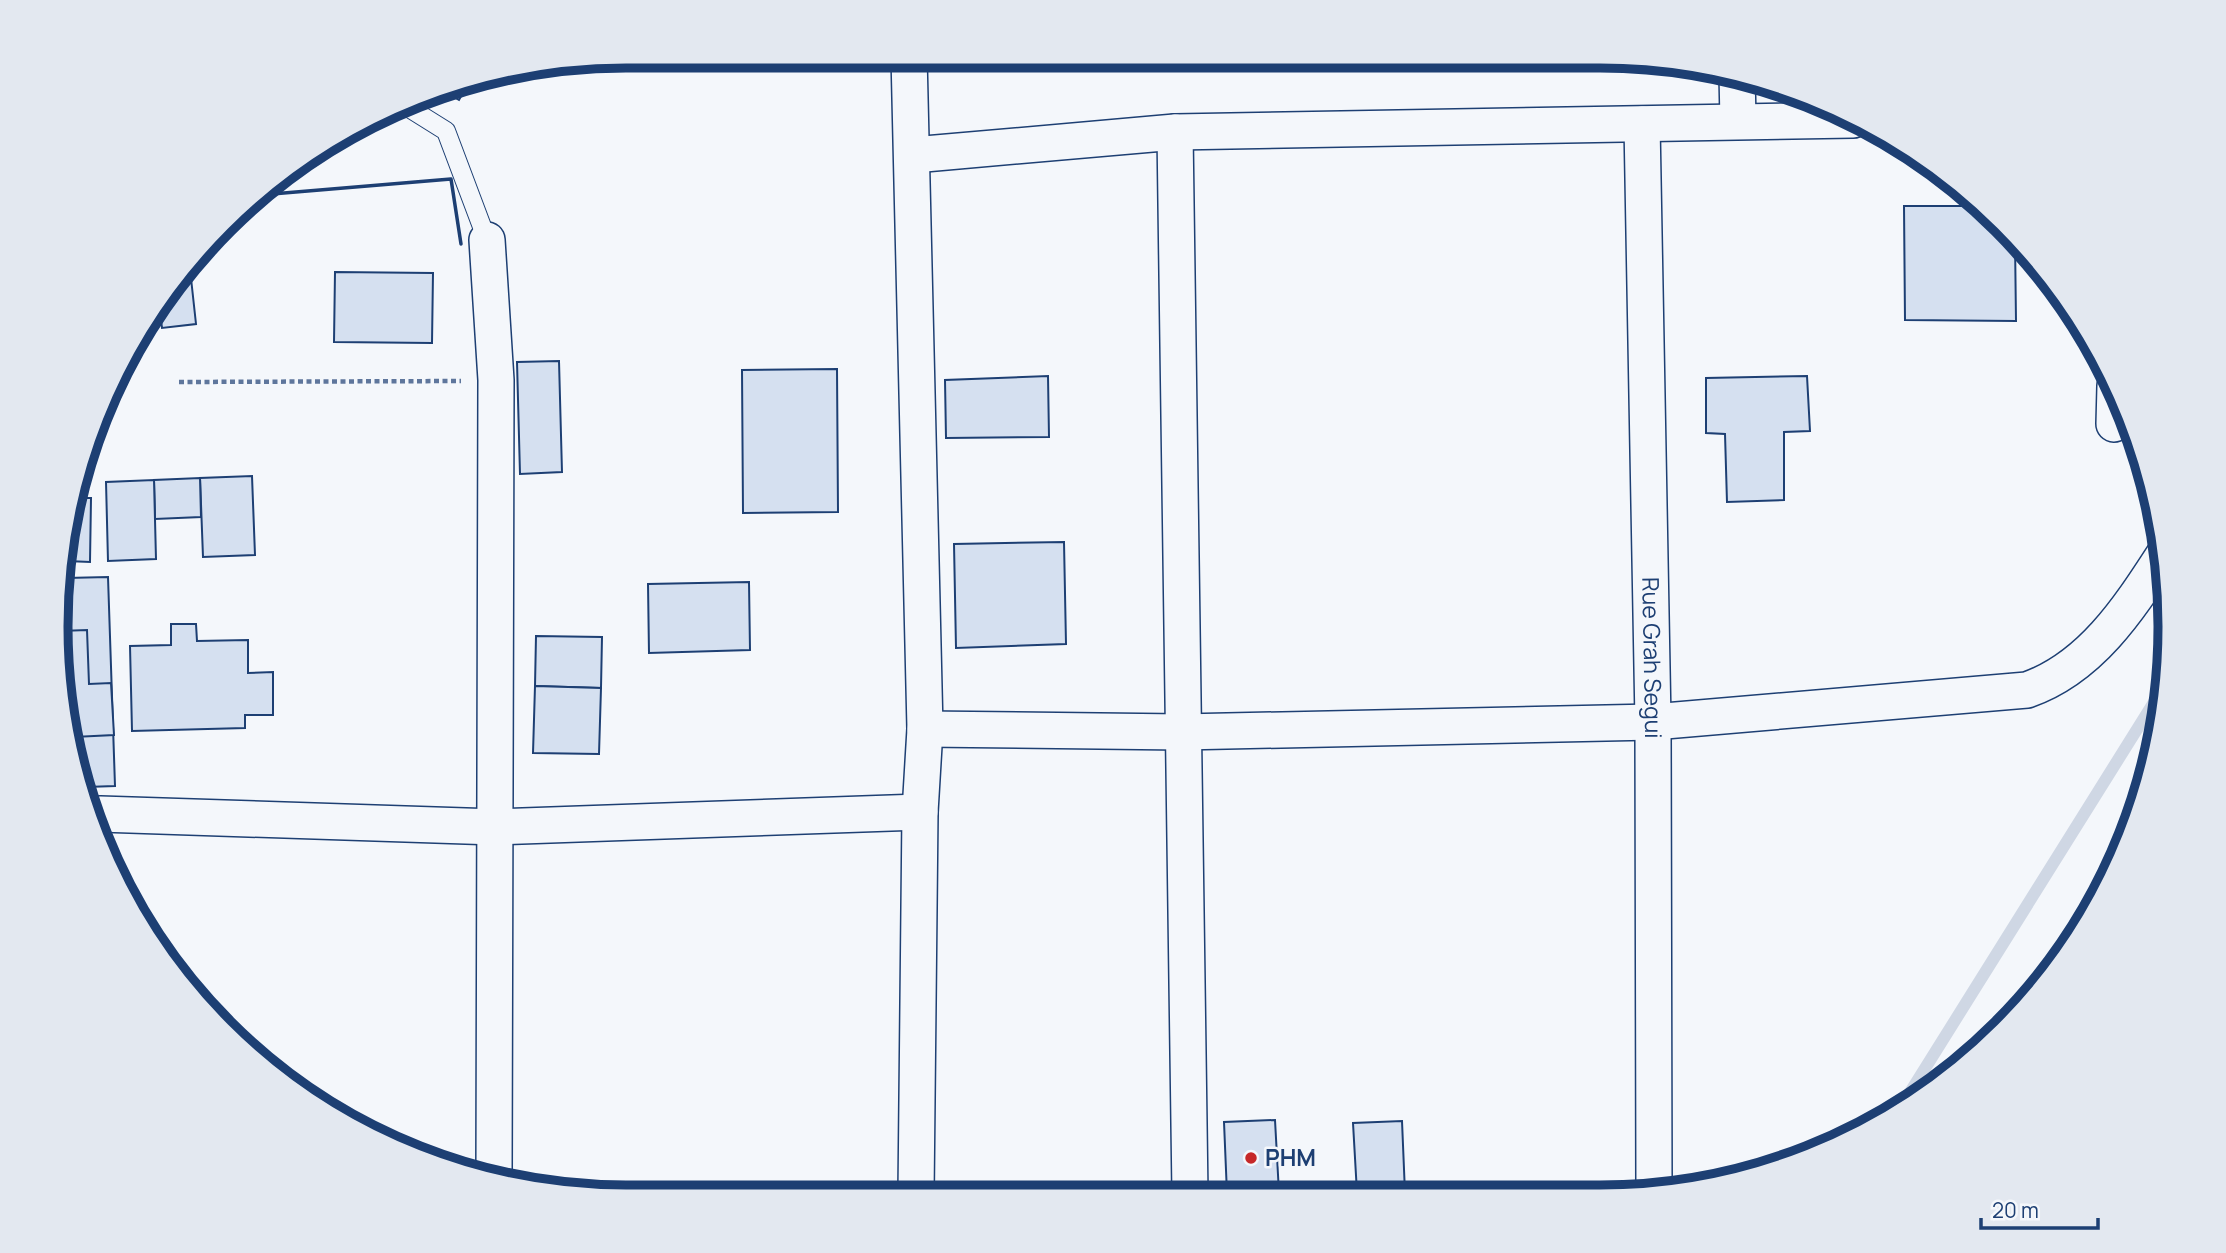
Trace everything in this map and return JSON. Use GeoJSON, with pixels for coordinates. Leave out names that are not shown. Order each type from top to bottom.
{"type":"FeatureCollection","features":[{"type":"Feature","properties":{"kind":"street"},"geometry":{"type":"LineString","coordinates":[[909,68],[925,729],[920,813],[916,1185]]}},
{"type":"Feature","properties":{"kind":"street"},"geometry":{"type":"LineString","coordinates":[[1737,85],[1738,121]]}},
{"type":"Feature","properties":{"kind":"street"},"geometry":{"type":"LineString","coordinates":[[913,155],[1175,132],[1833,120]]}},
{"type":"Feature","properties":{"kind":"street","name":"Rue Grah Segui"},"geometry":{"type":"LineString","coordinates":[[1642,124],[1653,722],[1654,1182]]}},
{"type":"Feature","properties":{"kind":"street"},"geometry":{"type":"LineString","coordinates":[[1175,132],[1190,1185]]}},
{"type":"Feature","properties":{"kind":"street"},"geometry":{"type":"LineString","coordinates":[[486,240],[496,380],[494,1169]]}},
{"type":"Feature","properties":{"kind":"street"},"geometry":{"type":"LineString","coordinates":[[2115,414],[2115,424]]}},
{"type":"Feature","properties":{"kind":"street"},"geometry":{"type":"LineString","coordinates":[[925,729],[1182,732],[1653,722],[2027,690],[2053,681],[2074,666],[2111,630],[2155,568]]}},
{"type":"Feature","properties":{"kind":"street"},"geometry":{"type":"LineString","coordinates":[[101,814],[496,827],[920,813]]}},
{"type":"Feature","properties":{"kind":"lane"},"geometry":{"type":"LineString","coordinates":[[414,111],[446,131],[486,240]]}},
{"type":"Feature","properties":{"kind":"path"},"geometry":{"type":"LineString","coordinates":[[179,382],[496,380]]}},
{"type":"Feature","properties":{"kind":"building"},"geometry":{"type":"Polygon","coordinates":[[[1904,206],[1967,206],[2015,254],[2016,321],[1905,320],[1904,206]]]}},
{"type":"Feature","properties":{"kind":"building"},"geometry":{"type":"Polygon","coordinates":[[[335,272],[433,273],[432,343],[334,342],[335,272]]]}},
{"type":"Feature","properties":{"kind":"building"},"geometry":{"type":"Polygon","coordinates":[[[191,278],[196,324],[162,328],[161,318],[191,278]]]}},
{"type":"Feature","properties":{"kind":"building"},"geometry":{"type":"Polygon","coordinates":[[[559,361],[562,472],[520,474],[517,362],[559,361]]]}},
{"type":"Feature","properties":{"kind":"building"},"geometry":{"type":"Polygon","coordinates":[[[837,369],[838,512],[743,513],[742,370],[837,369]]]}},
{"type":"Feature","properties":{"kind":"building"},"geometry":{"type":"Polygon","coordinates":[[[1048,376],[1049,437],[946,438],[945,380],[1048,376]]]}},
{"type":"Feature","properties":{"kind":"building"},"geometry":{"type":"Polygon","coordinates":[[[1807,376],[1810,431],[1784,432],[1784,500],[1727,502],[1725,434],[1706,433],[1706,378],[1807,376]]]}},
{"type":"Feature","properties":{"kind":"building"},"geometry":{"type":"Polygon","coordinates":[[[252,476],[255,555],[203,557],[200,478],[252,476]]]}},
{"type":"Feature","properties":{"kind":"building"},"geometry":{"type":"Polygon","coordinates":[[[200,478],[201,517],[155,519],[154,480],[200,478]]]}},
{"type":"Feature","properties":{"kind":"building"},"geometry":{"type":"Polygon","coordinates":[[[154,480],[156,559],[108,561],[106,482],[154,480]]]}},
{"type":"Feature","properties":{"kind":"building"},"geometry":{"type":"Polygon","coordinates":[[[83,498],[91,498],[90,562],[72,561],[83,498]]]}},
{"type":"Feature","properties":{"kind":"building"},"geometry":{"type":"Polygon","coordinates":[[[1064,542],[1066,644],[956,648],[954,544],[1064,542]]]}},
{"type":"Feature","properties":{"kind":"building"},"geometry":{"type":"Polygon","coordinates":[[[108,577],[115,786],[92,787],[79,735],[69,663],[70,578],[108,577]]]}},
{"type":"Feature","properties":{"kind":"building"},"geometry":{"type":"Polygon","coordinates":[[[749,582],[750,650],[649,653],[648,584],[749,582]]]}},
{"type":"Feature","properties":{"kind":"building"},"geometry":{"type":"Polygon","coordinates":[[[171,624],[196,624],[197,641],[248,640],[248,673],[273,672],[273,715],[245,715],[245,728],[132,731],[130,646],[171,645],[171,624]]]}},
{"type":"Feature","properties":{"kind":"building"},"geometry":{"type":"Polygon","coordinates":[[[87,630],[89,684],[111,683],[114,735],[79,737],[69,663],[68,631],[87,630]]]}},
{"type":"Feature","properties":{"kind":"building"},"geometry":{"type":"Polygon","coordinates":[[[536,636],[602,637],[601,688],[535,686],[536,636]]]}},
{"type":"Feature","properties":{"kind":"building"},"geometry":{"type":"Polygon","coordinates":[[[535,686],[601,688],[599,754],[533,753],[535,686]]]}},
{"type":"Feature","properties":{"kind":"building","name":"PHM"},"geometry":{"type":"Polygon","coordinates":[[[1275,1120],[1279,1185],[1227,1185],[1224,1122],[1275,1120]]]}},
{"type":"Feature","properties":{"kind":"building","name":"PHM"},"geometry":{"type":"Polygon","coordinates":[[[1402,1121],[1405,1185],[1357,1185],[1353,1123],[1402,1121]]]}},
{"type":"Feature","properties":{"kind":"waterway"},"geometry":{"type":"LineString","coordinates":[[1912,1090],[2152,706]]}},
{"type":"Feature","properties":{"kind":"wall"},"geometry":{"type":"LineString","coordinates":[[275,194],[451,179],[461,244]]}},
{"type":"Feature","properties":{"kind":"place","name":"PHM"},"geometry":{"type":"Point","coordinates":[1251,1158]}}]}
